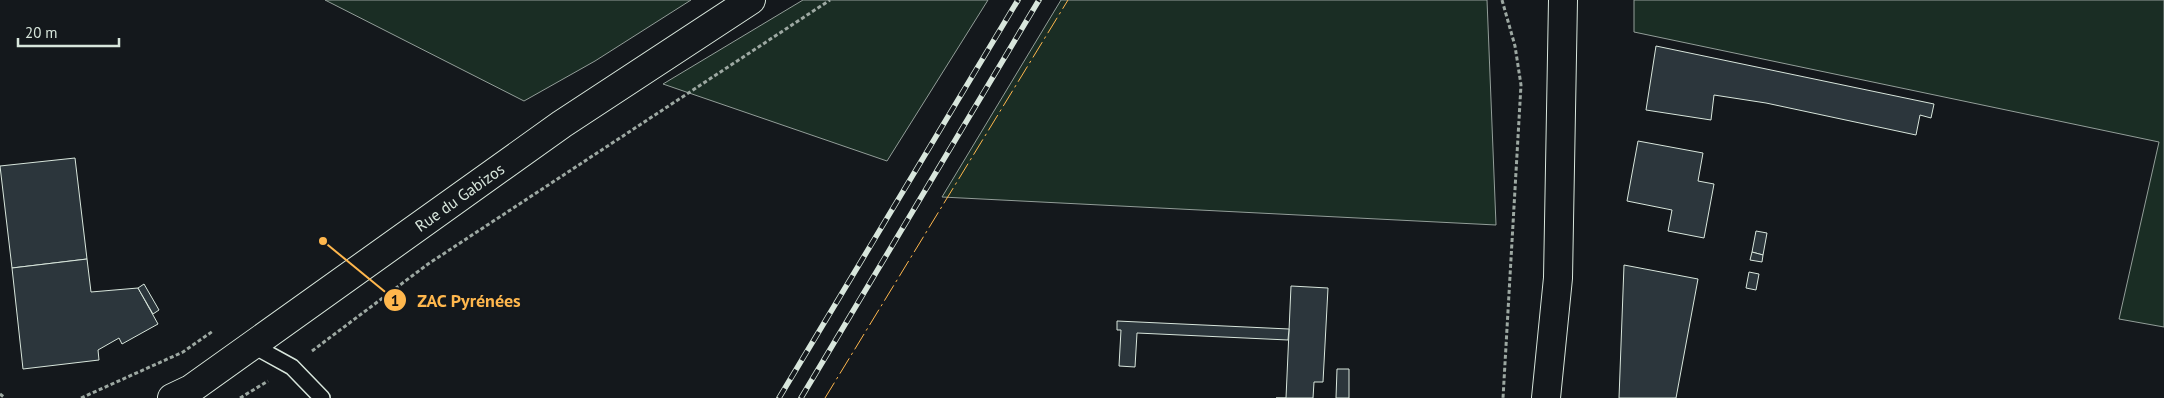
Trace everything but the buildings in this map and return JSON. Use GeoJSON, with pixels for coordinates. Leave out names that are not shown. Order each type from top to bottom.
{"type":"FeatureCollection","features":[{"type":"Feature","properties":{"kind":"street","name":"Rue du Gabizos"},"geometry":{"type":"LineString","coordinates":[[172,398],[191,389],[562,124],[751,0]]}},
{"type":"Feature","properties":{"kind":"street"},"geometry":{"type":"LineString","coordinates":[[1546,398],[1558,278],[1563,0]]}},
{"type":"Feature","properties":{"kind":"lane"},"geometry":{"type":"LineString","coordinates":[[252,345],[292,367],[322,398]]}},
{"type":"Feature","properties":{"kind":"path"},"geometry":{"type":"LineString","coordinates":[[240,398],[292,367],[428,264],[830,0]]}},
{"type":"Feature","properties":{"kind":"path"},"geometry":{"type":"LineString","coordinates":[[1502,0],[1515,46],[1521,85],[1503,398]]}},
{"type":"Feature","properties":{"kind":"path"},"geometry":{"type":"LineString","coordinates":[[0,394],[5,398]]}},
{"type":"Feature","properties":{"kind":"green space"},"geometry":{"type":"Polygon","coordinates":[[[325,0],[691,0],[595,61],[524,101],[325,0]]]}},
{"type":"Feature","properties":{"kind":"green space"},"geometry":{"type":"Polygon","coordinates":[[[803,0],[988,0],[887,161],[663,84],[803,0]]]}},
{"type":"Feature","properties":{"kind":"green space"},"geometry":{"type":"Polygon","coordinates":[[[1061,0],[1487,0],[1496,225],[942,197],[1061,0]]]}},
{"type":"Feature","properties":{"kind":"green space"},"geometry":{"type":"Polygon","coordinates":[[[1634,0],[2164,0],[2164,327],[2119,319],[2159,142],[1634,32],[1634,0]]]}},
{"type":"Feature","properties":{"kind":"railway"},"geometry":{"type":"LineString","coordinates":[[779,398],[1018,0]]}},
{"type":"Feature","properties":{"kind":"railway"},"geometry":{"type":"LineString","coordinates":[[801,398],[1039,0]]}},
{"type":"Feature","properties":{"kind":"power"},"geometry":{"type":"LineString","coordinates":[[825,398],[1068,0]]}},
{"type":"Feature","properties":{"kind":"place","name":"ZAC Pyrénées"},"geometry":{"type":"Point","coordinates":[323,241]}}]}
